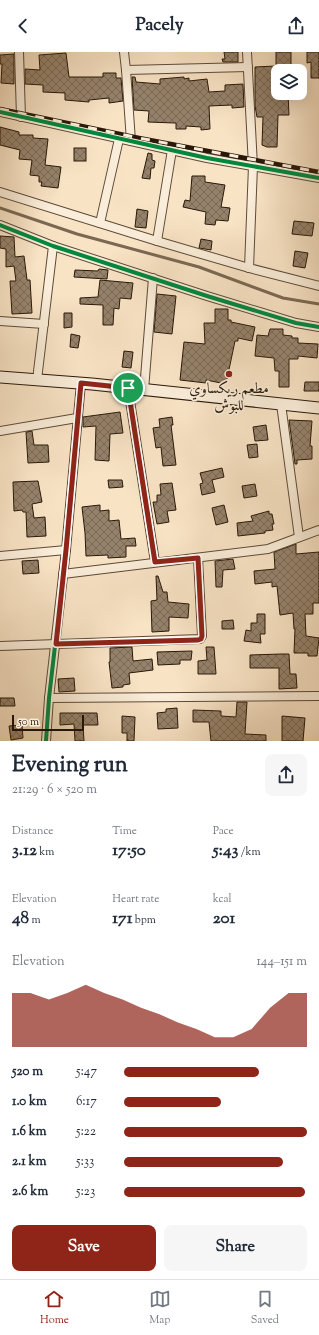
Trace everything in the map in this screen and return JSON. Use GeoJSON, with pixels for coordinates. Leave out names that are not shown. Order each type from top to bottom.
{"type":"FeatureCollection","features":[{"type":"Feature","properties":{"kind":"street"},"geometry":{"type":"LineString","coordinates":[[19,52],[21,117]]}},
{"type":"Feature","properties":{"kind":"street"},"geometry":{"type":"LineString","coordinates":[[124,52],[131,141]]}},
{"type":"Feature","properties":{"kind":"street"},"geometry":{"type":"LineString","coordinates":[[247,52],[253,166],[248,268]]}},
{"type":"Feature","properties":{"kind":"street"},"geometry":{"type":"LineString","coordinates":[[126,70],[248,67]]}},
{"type":"Feature","properties":{"kind":"street"},"geometry":{"type":"LineString","coordinates":[[0,112],[172,150],[319,178]]}},
{"type":"Feature","properties":{"kind":"street"},"geometry":{"type":"LineString","coordinates":[[100,223],[119,139]]}},
{"type":"Feature","properties":{"kind":"street"},"geometry":{"type":"LineString","coordinates":[[157,241],[172,150]]}},
{"type":"Feature","properties":{"kind":"street"},"geometry":{"type":"LineString","coordinates":[[0,192],[248,268],[319,286]]}},
{"type":"Feature","properties":{"kind":"street"},"geometry":{"type":"LineString","coordinates":[[0,225],[53,246],[153,278],[296,323],[319,327]]}},
{"type":"Feature","properties":{"kind":"street"},"geometry":{"type":"LineString","coordinates":[[37,380],[53,246]]}},
{"type":"Feature","properties":{"kind":"street"},"geometry":{"type":"LineString","coordinates":[[144,390],[153,278]]}},
{"type":"Feature","properties":{"kind":"street"},"geometry":{"type":"LineString","coordinates":[[0,321],[44,324]]}},
{"type":"Feature","properties":{"kind":"street"},"geometry":{"type":"LineString","coordinates":[[0,377],[81,383],[319,408]]}},
{"type":"Feature","properties":{"kind":"street"},"geometry":{"type":"LineString","coordinates":[[46,741],[49,698],[66,550],[81,383]]}},
{"type":"Feature","properties":{"kind":"street"},"geometry":{"type":"LineString","coordinates":[[128,388],[155,562]]}},
{"type":"Feature","properties":{"kind":"street"},"geometry":{"type":"LineString","coordinates":[[281,404],[299,537]]}},
{"type":"Feature","properties":{"kind":"street"},"geometry":{"type":"LineString","coordinates":[[0,431],[77,418]]}},
{"type":"Feature","properties":{"kind":"street"},"geometry":{"type":"LineString","coordinates":[[63,574],[268,549],[319,530]]}},
{"type":"Feature","properties":{"kind":"street"},"geometry":{"type":"LineString","coordinates":[[0,556],[66,550]]}},
{"type":"Feature","properties":{"kind":"street"},"geometry":{"type":"LineString","coordinates":[[0,646],[201,639],[198,558]]}},
{"type":"Feature","properties":{"kind":"street"},"geometry":{"type":"LineString","coordinates":[[49,698],[319,696]]}},
{"type":"Feature","properties":{"kind":"building"},"geometry":{"type":"Polygon","coordinates":[[[224,52],[238,52],[238,62],[223,62],[222,59],[225,59],[224,52]]]}},
{"type":"Feature","properties":{"kind":"building"},"geometry":{"type":"Polygon","coordinates":[[[276,52],[291,52],[291,64],[276,64],[276,52]]]}},
{"type":"Feature","properties":{"kind":"building"},"geometry":{"type":"Polygon","coordinates":[[[307,52],[319,52],[319,78],[311,78],[311,62],[307,63],[307,52]]]}},
{"type":"Feature","properties":{"kind":"building"},"geometry":{"type":"Polygon","coordinates":[[[66,53],[69,77],[103,77],[103,73],[116,73],[116,78],[121,78],[123,101],[109,103],[109,98],[89,100],[89,102],[65,100],[65,93],[43,92],[43,85],[25,84],[25,69],[40,70],[39,55],[66,53]]]}},
{"type":"Feature","properties":{"kind":"building"},"geometry":{"type":"Polygon","coordinates":[[[14,54],[14,84],[1,83],[2,64],[0,64],[0,55],[14,54]]]}},
{"type":"Feature","properties":{"kind":"building"},"geometry":{"type":"Polygon","coordinates":[[[271,66],[271,100],[288,100],[289,115],[278,115],[277,147],[267,147],[262,145],[263,117],[257,117],[255,106],[255,67],[271,66]]]}},
{"type":"Feature","properties":{"kind":"building"},"geometry":{"type":"Polygon","coordinates":[[[132,77],[135,77],[136,82],[160,84],[160,79],[184,77],[184,79],[189,78],[189,81],[207,79],[209,92],[225,91],[225,85],[243,84],[244,107],[232,108],[232,105],[209,106],[210,129],[201,130],[201,127],[186,126],[186,129],[176,129],[176,123],[148,122],[149,111],[134,110],[132,77]]]}},
{"type":"Feature","properties":{"kind":"building"},"geometry":{"type":"Polygon","coordinates":[[[0,127],[19,132],[19,135],[33,135],[33,138],[48,139],[45,165],[61,167],[58,188],[41,186],[42,182],[39,182],[39,176],[30,175],[32,160],[19,159],[20,150],[0,145],[0,127]]]}},
{"type":"Feature","properties":{"kind":"building"},"geometry":{"type":"Polygon","coordinates":[[[74,148],[86,148],[86,161],[74,161],[74,148]]]}},
{"type":"Feature","properties":{"kind":"building"},"geometry":{"type":"Polygon","coordinates":[[[148,153],[152,154],[152,160],[155,161],[154,168],[151,168],[150,179],[142,178],[148,153]]]}},
{"type":"Feature","properties":{"kind":"building"},"geometry":{"type":"Polygon","coordinates":[[[192,176],[205,176],[205,182],[225,185],[221,207],[230,208],[228,221],[216,220],[215,225],[205,224],[206,212],[183,207],[185,200],[190,201],[192,176]]]}},
{"type":"Feature","properties":{"kind":"building"},"geometry":{"type":"Polygon","coordinates":[[[137,209],[148,211],[146,228],[135,227],[137,209]]]}},
{"type":"Feature","properties":{"kind":"building"},"geometry":{"type":"Polygon","coordinates":[[[294,221],[314,223],[312,236],[292,234],[294,221]]]}},
{"type":"Feature","properties":{"kind":"building"},"geometry":{"type":"Polygon","coordinates":[[[0,236],[14,237],[15,257],[24,256],[27,280],[30,280],[32,313],[12,314],[10,281],[16,281],[14,266],[6,267],[6,249],[0,248],[0,236]]]}},
{"type":"Feature","properties":{"kind":"building"},"geometry":{"type":"Polygon","coordinates":[[[201,239],[212,241],[211,250],[199,248],[201,239]]]}},
{"type":"Feature","properties":{"kind":"building"},"geometry":{"type":"Polygon","coordinates":[[[295,251],[308,253],[305,268],[293,266],[295,251]]]}},
{"type":"Feature","properties":{"kind":"building"},"geometry":{"type":"Polygon","coordinates":[[[99,269],[108,270],[107,279],[74,277],[75,270],[98,271],[99,269]]]}},
{"type":"Feature","properties":{"kind":"building"},"geometry":{"type":"Polygon","coordinates":[[[100,280],[133,283],[131,299],[120,298],[119,309],[114,308],[113,325],[103,325],[103,305],[80,304],[80,298],[98,297],[100,280]]]}},
{"type":"Feature","properties":{"kind":"building"},"geometry":{"type":"Polygon","coordinates":[[[157,294],[176,296],[172,334],[154,332],[157,294]]]}},
{"type":"Feature","properties":{"kind":"building"},"geometry":{"type":"Polygon","coordinates":[[[215,309],[228,309],[228,320],[231,320],[231,322],[255,327],[252,341],[238,338],[238,341],[235,341],[226,384],[206,380],[206,383],[180,380],[184,342],[205,344],[204,323],[215,323],[215,309]]]}},
{"type":"Feature","properties":{"kind":"building"},"geometry":{"type":"Polygon","coordinates":[[[64,313],[72,313],[72,327],[64,328],[64,313]]]}},
{"type":"Feature","properties":{"kind":"building"},"geometry":{"type":"Polygon","coordinates":[[[270,329],[283,329],[283,335],[298,338],[298,343],[318,344],[317,358],[298,356],[298,359],[289,359],[289,387],[279,387],[279,371],[275,371],[274,358],[255,356],[257,335],[268,336],[270,329]]]}},
{"type":"Feature","properties":{"kind":"building"},"geometry":{"type":"Polygon","coordinates":[[[71,334],[80,336],[78,348],[70,347],[71,334]]]}},
{"type":"Feature","properties":{"kind":"building"},"geometry":{"type":"Polygon","coordinates":[[[124,351],[133,352],[131,368],[122,367],[124,351]]]}},
{"type":"Feature","properties":{"kind":"building"},"geometry":{"type":"Polygon","coordinates":[[[305,382],[319,382],[319,391],[304,391],[305,382]]]}},
{"type":"Feature","properties":{"kind":"building"},"geometry":{"type":"Polygon","coordinates":[[[120,412],[123,433],[110,434],[109,461],[95,460],[96,426],[83,427],[83,417],[120,412]]]}},
{"type":"Feature","properties":{"kind":"building"},"geometry":{"type":"Polygon","coordinates":[[[172,417],[173,425],[171,425],[176,465],[163,466],[161,447],[156,448],[153,428],[160,427],[159,419],[172,417]]]}},
{"type":"Feature","properties":{"kind":"building"},"geometry":{"type":"Polygon","coordinates":[[[289,420],[312,421],[310,446],[312,446],[312,459],[297,460],[297,464],[295,464],[289,420]]]}},
{"type":"Feature","properties":{"kind":"building"},"geometry":{"type":"Polygon","coordinates":[[[266,425],[268,440],[255,441],[253,427],[266,425]]]}},
{"type":"Feature","properties":{"kind":"building"},"geometry":{"type":"Polygon","coordinates":[[[32,431],[34,445],[48,445],[49,462],[28,463],[26,432],[32,431]]]}},
{"type":"Feature","properties":{"kind":"building"},"geometry":{"type":"Polygon","coordinates":[[[257,444],[258,457],[249,458],[247,445],[257,444]]]}},
{"type":"Feature","properties":{"kind":"building"},"geometry":{"type":"Polygon","coordinates":[[[222,468],[224,477],[212,480],[215,492],[202,495],[200,484],[203,483],[200,473],[222,468]]]}},
{"type":"Feature","properties":{"kind":"building"},"geometry":{"type":"Polygon","coordinates":[[[108,480],[122,480],[123,487],[109,488],[108,480]]]}},
{"type":"Feature","properties":{"kind":"building"},"geometry":{"type":"Polygon","coordinates":[[[38,481],[42,502],[32,504],[34,518],[45,517],[46,536],[27,537],[26,512],[23,512],[22,510],[14,511],[13,482],[38,481]]]}},
{"type":"Feature","properties":{"kind":"building"},"geometry":{"type":"Polygon","coordinates":[[[172,483],[176,510],[167,511],[169,522],[157,524],[153,502],[157,502],[157,495],[161,495],[160,484],[172,483]]]}},
{"type":"Feature","properties":{"kind":"building"},"geometry":{"type":"Polygon","coordinates":[[[255,484],[257,496],[244,498],[242,486],[255,484]]]}},
{"type":"Feature","properties":{"kind":"building"},"geometry":{"type":"Polygon","coordinates":[[[100,505],[100,511],[109,510],[109,521],[119,520],[121,539],[135,538],[136,546],[126,546],[126,557],[108,558],[108,555],[86,556],[82,507],[100,505]]]}},
{"type":"Feature","properties":{"kind":"building"},"geometry":{"type":"Polygon","coordinates":[[[224,505],[228,522],[216,525],[212,508],[224,505]]]}},
{"type":"Feature","properties":{"kind":"building"},"geometry":{"type":"Polygon","coordinates":[[[269,511],[269,514],[272,514],[274,524],[272,524],[273,530],[265,531],[265,533],[238,536],[237,523],[253,521],[251,516],[269,511]]]}},
{"type":"Feature","properties":{"kind":"building"},"geometry":{"type":"Polygon","coordinates":[[[296,544],[296,554],[319,552],[319,603],[313,603],[313,614],[305,614],[306,636],[319,638],[317,656],[308,656],[308,653],[294,653],[295,629],[293,613],[280,615],[277,586],[272,587],[272,582],[255,584],[254,571],[275,569],[274,552],[296,544]]]}},
{"type":"Feature","properties":{"kind":"building"},"geometry":{"type":"Polygon","coordinates":[[[233,559],[235,569],[223,570],[222,587],[216,587],[215,561],[233,559]]]}},
{"type":"Feature","properties":{"kind":"building"},"geometry":{"type":"Polygon","coordinates":[[[38,560],[39,573],[23,574],[22,561],[38,560]]]}},
{"type":"Feature","properties":{"kind":"building"},"geometry":{"type":"Polygon","coordinates":[[[156,576],[158,576],[163,592],[167,592],[168,602],[189,604],[188,618],[169,617],[169,631],[152,632],[151,601],[157,600],[156,576]]]}},
{"type":"Feature","properties":{"kind":"building"},"geometry":{"type":"Polygon","coordinates":[[[257,614],[265,614],[265,634],[260,634],[261,643],[244,641],[246,630],[251,631],[251,623],[257,623],[257,614]]]}},
{"type":"Feature","properties":{"kind":"building"},"geometry":{"type":"Polygon","coordinates":[[[233,620],[234,629],[222,629],[222,621],[233,620]]]}},
{"type":"Feature","properties":{"kind":"building"},"geometry":{"type":"Polygon","coordinates":[[[132,647],[133,661],[152,659],[153,670],[129,673],[130,684],[123,685],[123,687],[112,688],[109,662],[110,648],[132,647]]]}},
{"type":"Feature","properties":{"kind":"building"},"geometry":{"type":"Polygon","coordinates":[[[206,647],[214,647],[216,674],[198,674],[198,661],[207,660],[206,647]]]}},
{"type":"Feature","properties":{"kind":"building"},"geometry":{"type":"Polygon","coordinates":[[[192,651],[191,660],[180,660],[180,664],[158,665],[157,652],[192,651]]]}},
{"type":"Feature","properties":{"kind":"building"},"geometry":{"type":"Polygon","coordinates":[[[289,654],[290,674],[296,674],[297,688],[279,689],[279,668],[250,668],[250,655],[289,654]]]}},
{"type":"Feature","properties":{"kind":"building"},"geometry":{"type":"Polygon","coordinates":[[[74,678],[75,691],[59,692],[58,679],[74,678]]]}},
{"type":"Feature","properties":{"kind":"building"},"geometry":{"type":"Polygon","coordinates":[[[0,698],[14,698],[15,706],[0,706],[0,698]]]}},
{"type":"Feature","properties":{"kind":"building"},"geometry":{"type":"Polygon","coordinates":[[[237,702],[247,702],[245,734],[266,735],[266,741],[211,741],[209,722],[193,722],[193,710],[221,711],[221,716],[236,717],[237,702]]]}},
{"type":"Feature","properties":{"kind":"building"},"geometry":{"type":"Polygon","coordinates":[[[177,708],[178,728],[158,729],[157,713],[166,712],[166,709],[177,708]]]}},
{"type":"Feature","properties":{"kind":"building"},"geometry":{"type":"Polygon","coordinates":[[[60,713],[97,713],[98,725],[83,725],[84,741],[75,741],[74,724],[60,725],[60,713]]]}},
{"type":"Feature","properties":{"kind":"building"},"geometry":{"type":"Polygon","coordinates":[[[122,716],[135,717],[134,741],[127,741],[127,733],[122,733],[122,716]]]}},
{"type":"Feature","properties":{"kind":"building"},"geometry":{"type":"Polygon","coordinates":[[[282,716],[305,718],[303,741],[282,741],[282,716]]]}},
{"type":"Feature","properties":{"kind":"building"},"geometry":{"type":"Polygon","coordinates":[[[22,725],[23,738],[11,740],[9,726],[22,725]]]}},
{"type":"Feature","properties":{"kind":"waterway"},"geometry":{"type":"LineString","coordinates":[[0,208],[77,234],[199,267],[283,298],[319,304]]}},
{"type":"Feature","properties":{"kind":"railway"},"geometry":{"type":"LineString","coordinates":[[0,109],[139,138],[319,172]]}},
{"type":"Feature","properties":{"kind":"cycle path"},"geometry":{"type":"LineString","coordinates":[[0,112],[207,158],[319,178]]}},
{"type":"Feature","properties":{"kind":"cycle path"},"geometry":{"type":"LineString","coordinates":[[0,225],[53,246],[207,296],[296,323],[319,327]]}},
{"type":"Feature","properties":{"kind":"cycle path"},"geometry":{"type":"LineString","coordinates":[[46,741],[49,698],[66,550],[81,383]]}},
{"type":"Feature","properties":{"kind":"place","name":"مطعم ريكساوي للبوش"},"geometry":{"type":"Point","coordinates":[229,374]}},
{"type":"Feature","properties":{"kind":"route"},"geometry":{"type":"LineString","coordinates":[[81,383],[128,388],[155,562],[198,558],[202,637],[198,640],[56,644],[81,383]]}}]}
